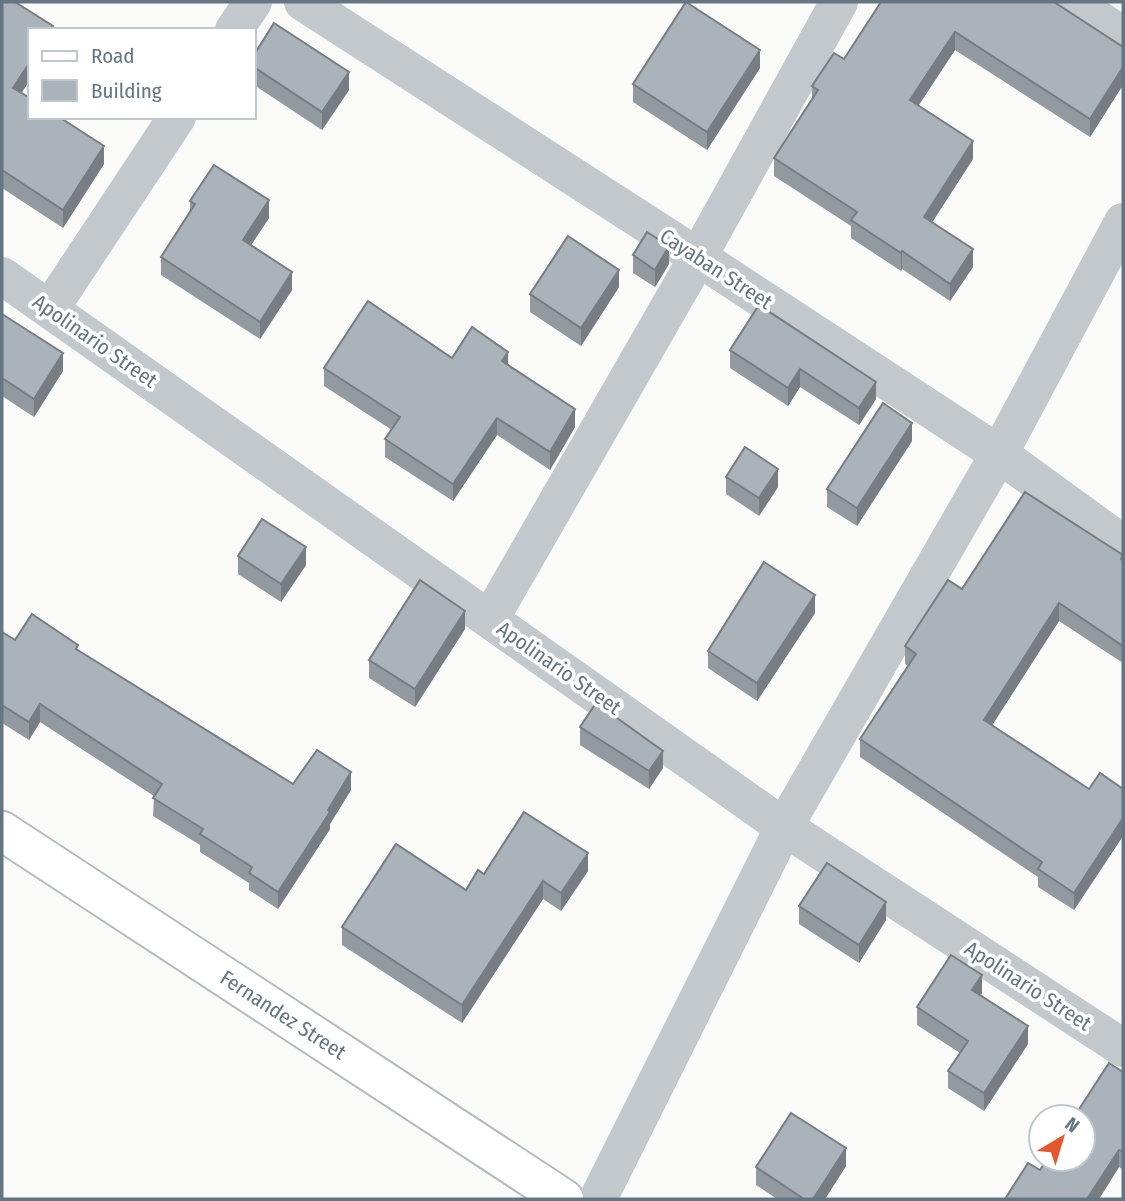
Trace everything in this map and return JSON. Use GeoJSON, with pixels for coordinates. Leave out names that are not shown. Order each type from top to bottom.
{"type":"FeatureCollection","features":[{"type":"Feature","properties":{"kind":"street"},"geometry":{"type":"LineString","coordinates":[[235,28],[253,2]]}},
{"type":"Feature","properties":{"kind":"street","name":"Cayaban Street"},"geometry":{"type":"LineString","coordinates":[[303,2],[999,454],[1123,544]]}},
{"type":"Feature","properties":{"kind":"street"},"geometry":{"type":"LineString","coordinates":[[490,619],[698,257],[839,2]]}},
{"type":"Feature","properties":{"kind":"street"},"geometry":{"type":"LineString","coordinates":[[1073,2],[1123,36]]}},
{"type":"Feature","properties":{"kind":"street"},"geometry":{"type":"LineString","coordinates":[[50,309],[176,119]]}},
{"type":"Feature","properties":{"kind":"street"},"geometry":{"type":"LineString","coordinates":[[598,1199],[784,827],[999,454],[1123,222]]}},
{"type":"Feature","properties":{"kind":"street","name":"Apolinario Street"},"geometry":{"type":"LineString","coordinates":[[2,276],[784,827],[1123,1048]]}},
{"type":"Feature","properties":{"kind":"street","name":"Fernandez Street"},"geometry":{"type":"LineString","coordinates":[[2,831],[564,1199]]}},
{"type":"Feature","properties":{"kind":"building"},"geometry":{"type":"Polygon","coordinates":[[[2,2],[15,2],[53,26],[28,28],[28,65],[13,88],[28,97],[28,119],[62,119],[104,146],[63,210],[2,170],[2,2]]]}},
{"type":"Feature","properties":{"kind":"building"},"geometry":{"type":"Polygon","coordinates":[[[686,2],[760,50],[707,132],[633,84],[686,2]]]}},
{"type":"Feature","properties":{"kind":"building"},"geometry":{"type":"Polygon","coordinates":[[[881,2],[1054,2],[1123,47],[1123,67],[1090,119],[955,32],[910,100],[973,141],[924,217],[973,249],[950,284],[851,220],[857,212],[774,158],[818,90],[812,86],[834,53],[844,59],[881,2]]]}},
{"type":"Feature","properties":{"kind":"building"},"geometry":{"type":"Polygon","coordinates":[[[274,23],[349,72],[322,112],[256,68],[256,52],[274,23]]]}},
{"type":"Feature","properties":{"kind":"building"},"geometry":{"type":"Polygon","coordinates":[[[214,165],[269,200],[243,240],[292,272],[260,322],[161,257],[195,204],[190,201],[214,165]]]}},
{"type":"Feature","properties":{"kind":"building"},"geometry":{"type":"Polygon","coordinates":[[[647,232],[669,246],[655,270],[633,255],[647,232]]]}},
{"type":"Feature","properties":{"kind":"building"},"geometry":{"type":"Polygon","coordinates":[[[568,236],[619,270],[581,328],[530,294],[568,236]]]}},
{"type":"Feature","properties":{"kind":"building"},"geometry":{"type":"Polygon","coordinates":[[[368,301],[452,358],[472,327],[508,352],[502,361],[575,409],[550,452],[497,418],[453,484],[385,439],[400,417],[324,368],[368,301]]]}},
{"type":"Feature","properties":{"kind":"building"},"geometry":{"type":"Polygon","coordinates":[[[759,305],[876,382],[859,408],[800,369],[788,388],[730,350],[759,305]]]}},
{"type":"Feature","properties":{"kind":"building"},"geometry":{"type":"Polygon","coordinates":[[[2,314],[63,353],[34,399],[2,378],[2,314]]]}},
{"type":"Feature","properties":{"kind":"building"},"geometry":{"type":"Polygon","coordinates":[[[883,403],[912,423],[857,508],[827,489],[883,403]]]}},
{"type":"Feature","properties":{"kind":"building"},"geometry":{"type":"Polygon","coordinates":[[[745,447],[778,469],[759,498],[726,477],[745,447]]]}},
{"type":"Feature","properties":{"kind":"building"},"geometry":{"type":"Polygon","coordinates":[[[1025,492],[1123,555],[1123,646],[1059,603],[984,720],[1089,789],[1100,773],[1123,789],[1123,818],[1074,893],[1038,869],[1042,862],[860,739],[916,654],[905,646],[948,580],[962,589],[1025,492]]]}},
{"type":"Feature","properties":{"kind":"building"},"geometry":{"type":"Polygon","coordinates":[[[262,519],[306,547],[281,584],[238,556],[262,519]]]}},
{"type":"Feature","properties":{"kind":"building"},"geometry":{"type":"Polygon","coordinates":[[[764,562],[815,595],[757,683],[708,651],[764,562]]]}},
{"type":"Feature","properties":{"kind":"building"},"geometry":{"type":"Polygon","coordinates":[[[420,580],[465,611],[415,689],[369,660],[420,580]]]}},
{"type":"Feature","properties":{"kind":"building"},"geometry":{"type":"Polygon","coordinates":[[[32,614],[78,645],[76,649],[293,784],[317,750],[351,772],[328,810],[330,812],[278,892],[249,873],[252,867],[200,834],[203,829],[153,798],[162,784],[40,704],[29,722],[2,705],[2,632],[15,640],[32,614]]]}},
{"type":"Feature","properties":{"kind":"building"},"geometry":{"type":"Polygon","coordinates":[[[596,703],[663,751],[649,771],[580,727],[596,703]]]}},
{"type":"Feature","properties":{"kind":"building"},"geometry":{"type":"Polygon","coordinates":[[[524,812],[588,853],[561,893],[543,881],[462,1005],[342,927],[396,844],[466,890],[478,870],[484,874],[524,812]]]}},
{"type":"Feature","properties":{"kind":"building"},"geometry":{"type":"Polygon","coordinates":[[[827,863],[886,902],[859,945],[799,906],[827,863]]]}},
{"type":"Feature","properties":{"kind":"building"},"geometry":{"type":"Polygon","coordinates":[[[951,955],[982,975],[972,990],[1028,1026],[984,1093],[948,1071],[968,1041],[917,1007],[951,955]]]}},
{"type":"Feature","properties":{"kind":"building"},"geometry":{"type":"Polygon","coordinates":[[[1109,1063],[1123,1072],[1123,1152],[1119,1150],[1087,1199],[1005,1199],[1027,1165],[1027,1173],[1097,1173],[1097,1103],[1083,1103],[1109,1063]]]}},
{"type":"Feature","properties":{"kind":"building"},"geometry":{"type":"Polygon","coordinates":[[[791,1113],[846,1148],[813,1199],[804,1199],[756,1167],[791,1113]]]}}]}
